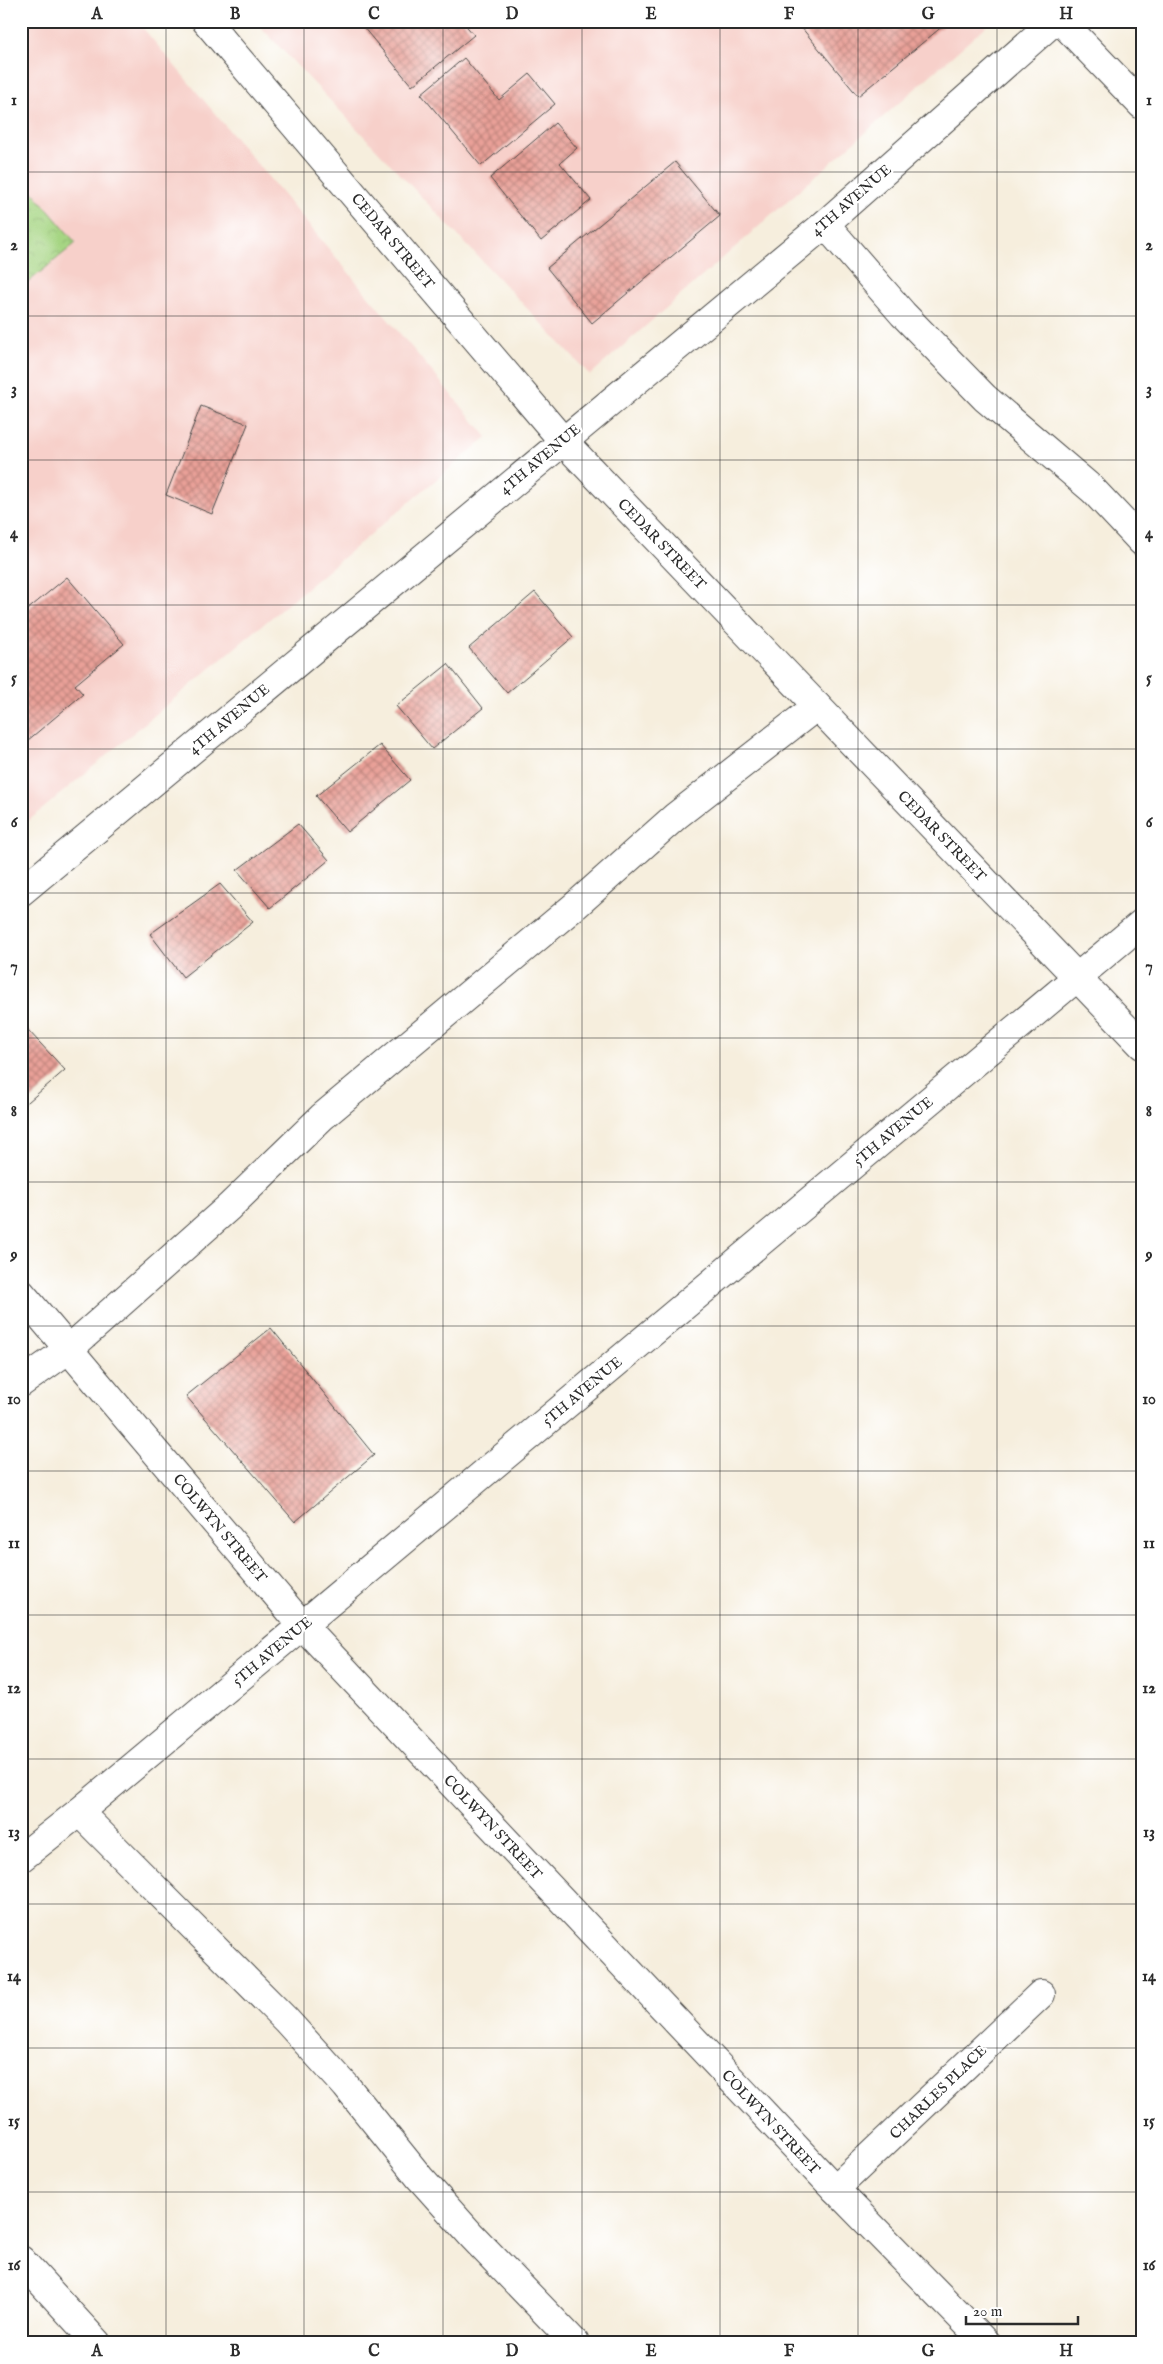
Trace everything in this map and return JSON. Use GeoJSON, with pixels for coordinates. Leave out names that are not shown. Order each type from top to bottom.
{"type":"FeatureCollection","features":[{"type":"Feature","properties":{"kind":"street","name":"CEDAR STREET"},"geometry":{"type":"LineString","coordinates":[[206,21],[563,441],[1142,1045]]}},
{"type":"Feature","properties":{"kind":"street","name":"4TH AVENUE"},"geometry":{"type":"LineString","coordinates":[[21,892],[825,224],[1054,21]]}},
{"type":"Feature","properties":{"kind":"street"},"geometry":{"type":"LineString","coordinates":[[1061,21],[1142,105]]}},
{"type":"Feature","properties":{"kind":"street"},"geometry":{"type":"LineString","coordinates":[[825,224],[903,314],[985,398],[1093,490],[1142,542]]}},
{"type":"Feature","properties":{"kind":"street"},"geometry":{"type":"LineString","coordinates":[[21,1383],[68,1349],[230,1207],[322,1117],[576,905],[676,816],[817,706]]}},
{"type":"Feature","properties":{"kind":"street","name":"5TH AVENUE"},"geometry":{"type":"LineString","coordinates":[[21,1858],[80,1812],[1142,923]]}},
{"type":"Feature","properties":{"kind":"street","name":"COLWYN STREET"},"geometry":{"type":"LineString","coordinates":[[21,1293],[302,1625],[835,2190],[986,2343]]}},
{"type":"Feature","properties":{"kind":"street"},"geometry":{"type":"LineString","coordinates":[[80,1812],[286,2020],[346,2086],[420,2178],[459,2222],[574,2343]]}},
{"type":"Feature","properties":{"kind":"street","name":"CHARLES PLACE"},"geometry":{"type":"LineString","coordinates":[[835,2190],[1041,1994]]}},
{"type":"Feature","properties":{"kind":"street"},"geometry":{"type":"LineString","coordinates":[[21,2260],[97,2343]]}},
{"type":"Feature","properties":{"kind":"shaded area"},"geometry":{"type":"Polygon","coordinates":[[[21,21],[137,21],[487,437],[21,827],[21,21]]]}},
{"type":"Feature","properties":{"kind":"shaded area"},"geometry":{"type":"Polygon","coordinates":[[[255,21],[992,21],[590,375],[255,21]]]}},
{"type":"Feature","properties":{"kind":"green space"},"geometry":{"type":"Polygon","coordinates":[[[21,178],[76,243],[21,288],[21,178]]]}},
{"type":"Feature","properties":{"kind":"building"},"geometry":{"type":"Polygon","coordinates":[[[371,21],[462,21],[474,35],[412,86],[363,27],[371,21]]]}},
{"type":"Feature","properties":{"kind":"building"},"geometry":{"type":"Polygon","coordinates":[[[796,21],[941,21],[944,25],[858,96],[796,21]]]}},
{"type":"Feature","properties":{"kind":"building"},"geometry":{"type":"Polygon","coordinates":[[[464,58],[499,100],[530,74],[555,104],[481,166],[421,94],[464,58]]]}},
{"type":"Feature","properties":{"kind":"building"},"geometry":{"type":"Polygon","coordinates":[[[555,123],[577,148],[560,163],[591,200],[541,241],[490,178],[555,123]]]}},
{"type":"Feature","properties":{"kind":"building"},"geometry":{"type":"Polygon","coordinates":[[[675,162],[720,216],[592,323],[547,268],[675,162]]]}},
{"type":"Feature","properties":{"kind":"building"},"geometry":{"type":"Polygon","coordinates":[[[201,406],[248,424],[212,514],[166,495],[201,406]]]}},
{"type":"Feature","properties":{"kind":"building"},"geometry":{"type":"Polygon","coordinates":[[[67,577],[124,644],[75,685],[83,694],[21,746],[21,615],[67,577]]]}},
{"type":"Feature","properties":{"kind":"building"},"geometry":{"type":"Polygon","coordinates":[[[535,592],[573,637],[507,693],[469,648],[535,592]]]}},
{"type":"Feature","properties":{"kind":"building"},"geometry":{"type":"Polygon","coordinates":[[[448,664],[483,708],[432,749],[396,706],[448,664]]]}},
{"type":"Feature","properties":{"kind":"building"},"geometry":{"type":"Polygon","coordinates":[[[380,745],[410,780],[347,832],[316,796],[380,745]]]}},
{"type":"Feature","properties":{"kind":"building"},"geometry":{"type":"Polygon","coordinates":[[[298,824],[329,860],[270,908],[237,870],[298,824]]]}},
{"type":"Feature","properties":{"kind":"building"},"geometry":{"type":"Polygon","coordinates":[[[220,884],[253,922],[183,977],[150,934],[220,884]]]}},
{"type":"Feature","properties":{"kind":"building"},"geometry":{"type":"Polygon","coordinates":[[[27,1029],[65,1070],[21,1108],[21,1033],[27,1029]]]}},
{"type":"Feature","properties":{"kind":"building"},"geometry":{"type":"Polygon","coordinates":[[[271,1328],[374,1455],[295,1522],[186,1396],[271,1328]]]}}]}
